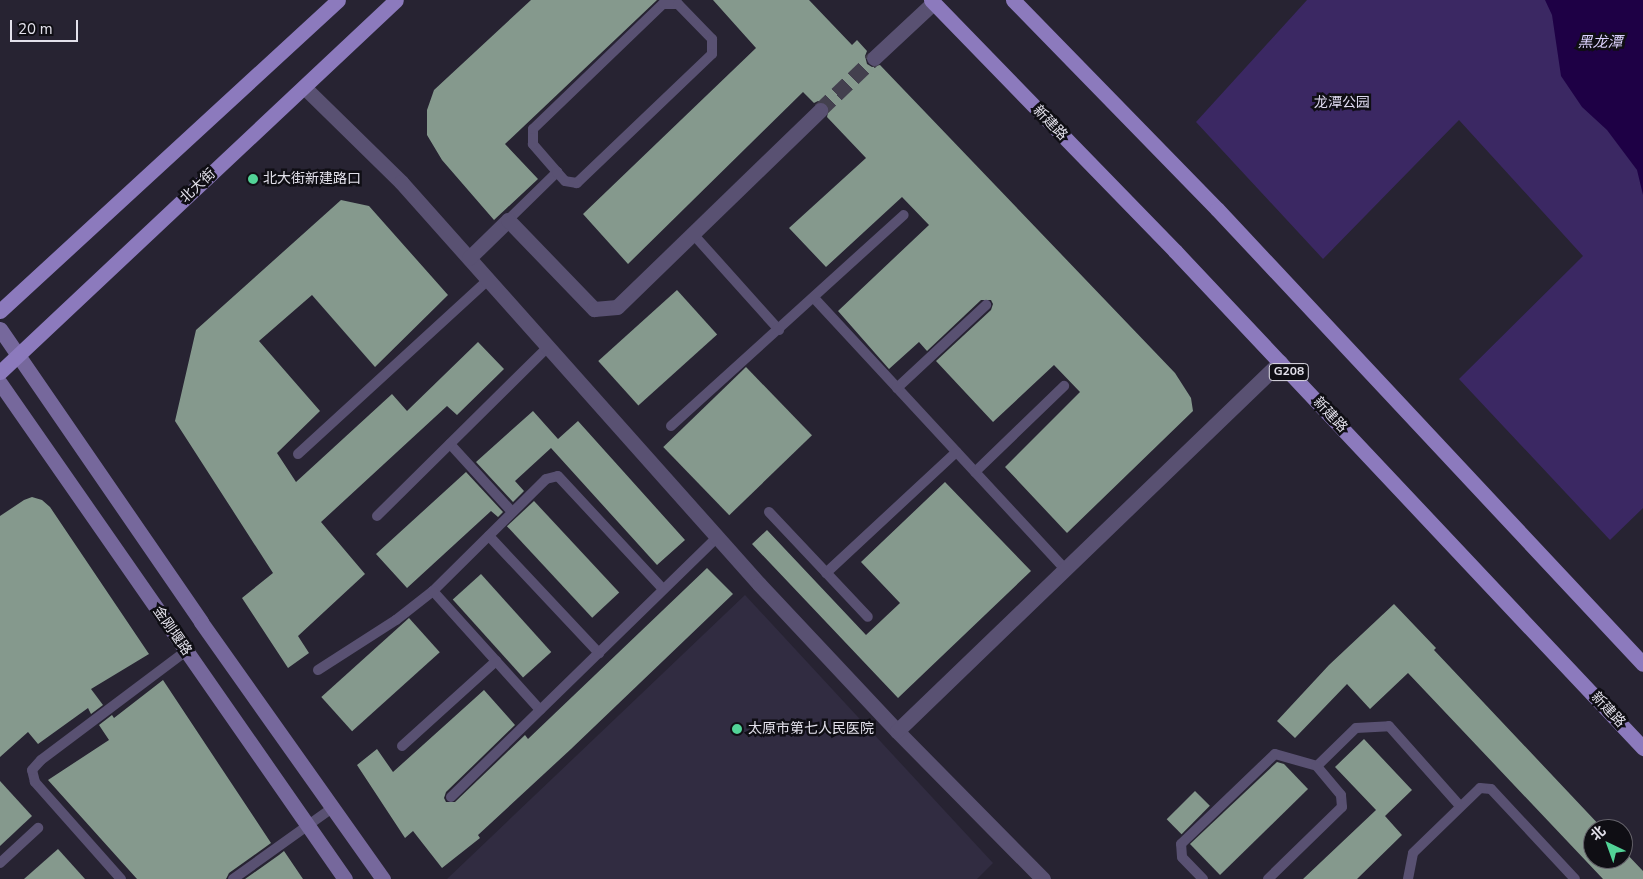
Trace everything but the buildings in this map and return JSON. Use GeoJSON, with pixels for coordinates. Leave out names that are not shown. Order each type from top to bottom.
{"type":"FeatureCollection","features":[{"type":"Feature","properties":{"kind":"main road"},"geometry":{"type":"LineString","coordinates":[[0,311],[338,0]]}},
{"type":"Feature","properties":{"kind":"main road","name":"北大街"},"geometry":{"type":"LineString","coordinates":[[0,372],[396,0]]}},
{"type":"Feature","properties":{"kind":"main road"},"geometry":{"type":"LineString","coordinates":[[1013,0],[1224,216],[1643,664]]}},
{"type":"Feature","properties":{"kind":"main road","name":"新建路"},"geometry":{"type":"LineString","coordinates":[[932,1],[1280,362],[1643,748]]}},
{"type":"Feature","properties":{"kind":"main road"},"geometry":{"type":"LineString","coordinates":[[0,329],[20,355],[201,622],[383,879]]}},
{"type":"Feature","properties":{"kind":"main road","name":"金刚堰路"},"geometry":{"type":"LineString","coordinates":[[0,383],[345,879]]}},
{"type":"Feature","properties":{"kind":"street"},"geometry":{"type":"LineString","coordinates":[[874,58],[932,1]]}},
{"type":"Feature","properties":{"kind":"street"},"geometry":{"type":"LineString","coordinates":[[304,87],[401,182],[717,537],[897,731],[1043,879]]}},
{"type":"Feature","properties":{"kind":"street"},"geometry":{"type":"LineString","coordinates":[[469,258],[508,220],[594,309],[617,307],[820,110]]}},
{"type":"Feature","properties":{"kind":"street"},"geometry":{"type":"LineString","coordinates":[[897,731],[1280,362]]}},
{"type":"Feature","properties":{"kind":"lane"},"geometry":{"type":"LineString","coordinates":[[663,4],[678,4],[712,39],[712,54],[577,183],[565,181],[557,172],[532,144],[533,129],[663,4]]}},
{"type":"Feature","properties":{"kind":"lane"},"geometry":{"type":"LineString","coordinates":[[508,220],[557,172]]}},
{"type":"Feature","properties":{"kind":"lane"},"geometry":{"type":"LineString","coordinates":[[671,426],[904,215]]}},
{"type":"Feature","properties":{"kind":"lane"},"geometry":{"type":"LineString","coordinates":[[693,234],[779,330]]}},
{"type":"Feature","properties":{"kind":"lane"},"geometry":{"type":"LineString","coordinates":[[298,454],[488,280]]}},
{"type":"Feature","properties":{"kind":"lane"},"geometry":{"type":"LineString","coordinates":[[814,298],[1065,569]]}},
{"type":"Feature","properties":{"kind":"lane"},"geometry":{"type":"LineString","coordinates":[[897,388],[986,305]]}},
{"type":"Feature","properties":{"kind":"lane"},"geometry":{"type":"LineString","coordinates":[[377,516],[548,347]]}},
{"type":"Feature","properties":{"kind":"lane"},"geometry":{"type":"LineString","coordinates":[[975,472],[1064,386]]}},
{"type":"Feature","properties":{"kind":"lane"},"geometry":{"type":"LineString","coordinates":[[450,444],[512,512]]}},
{"type":"Feature","properties":{"kind":"lane"},"geometry":{"type":"LineString","coordinates":[[826,573],[956,452]]}},
{"type":"Feature","properties":{"kind":"lane"},"geometry":{"type":"LineString","coordinates":[[318,670],[396,620],[433,591],[546,479],[558,476],[663,590]]}},
{"type":"Feature","properties":{"kind":"lane"},"geometry":{"type":"LineString","coordinates":[[769,512],[868,616]]}},
{"type":"Feature","properties":{"kind":"lane"},"geometry":{"type":"LineString","coordinates":[[489,536],[599,653]]}},
{"type":"Feature","properties":{"kind":"lane"},"geometry":{"type":"LineString","coordinates":[[452,797],[717,537]]}},
{"type":"Feature","properties":{"kind":"lane"},"geometry":{"type":"LineString","coordinates":[[433,591],[540,710]]}},
{"type":"Feature","properties":{"kind":"lane"},"geometry":{"type":"LineString","coordinates":[[121,879],[34,782],[32,770],[41,760],[186,651]]}},
{"type":"Feature","properties":{"kind":"lane"},"geometry":{"type":"LineString","coordinates":[[402,746],[496,661]]}},
{"type":"Feature","properties":{"kind":"lane"},"geometry":{"type":"LineString","coordinates":[[1317,766],[1356,728],[1389,726],[1460,806]]}},
{"type":"Feature","properties":{"kind":"lane"},"geometry":{"type":"LineString","coordinates":[[1203,879],[1182,857],[1181,844],[1275,754],[1317,766],[1342,794],[1342,806],[1268,879]]}},
{"type":"Feature","properties":{"kind":"lane"},"geometry":{"type":"LineString","coordinates":[[1408,879],[1412,853],[1480,788],[1491,789],[1575,879]]}},
{"type":"Feature","properties":{"kind":"lane"},"geometry":{"type":"LineString","coordinates":[[232,879],[332,808]]}},
{"type":"Feature","properties":{"kind":"lane"},"geometry":{"type":"LineString","coordinates":[[0,863],[38,828]]}},
{"type":"Feature","properties":{"kind":"shaded area","name":"太原市第七人民医院"},"geometry":{"type":"Polygon","coordinates":[[[745,595],[993,863],[977,879],[447,879],[745,595]]]}},
{"type":"Feature","properties":{"kind":"green space","name":"龙潭公园"},"geometry":{"type":"Polygon","coordinates":[[[1307,0],[1643,0],[1643,508],[1610,540],[1459,379],[1583,256],[1459,120],[1323,259],[1196,122],[1307,0]]]}},
{"type":"Feature","properties":{"kind":"water","name":"黑龙潭"},"geometry":{"type":"Polygon","coordinates":[[[1545,0],[1643,0],[1643,195],[1637,170],[1607,130],[1582,107],[1561,76],[1552,15],[1545,0]]]}},
{"type":"Feature","properties":{"kind":"tunnel"},"geometry":{"type":"LineString","coordinates":[[820,110],[874,58]]}},
{"type":"Feature","properties":{"kind":"place","name":"北大街新建路口"},"geometry":{"type":"Point","coordinates":[253,179]}},
{"type":"Feature","properties":{"kind":"place","name":"太原市第七人民医院"},"geometry":{"type":"Point","coordinates":[737,729]}}]}
